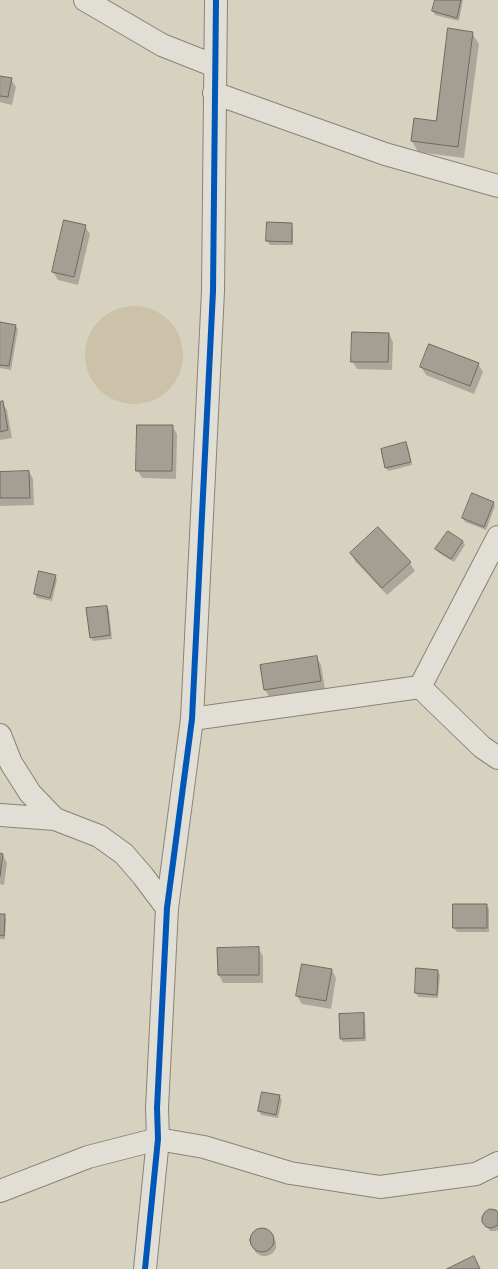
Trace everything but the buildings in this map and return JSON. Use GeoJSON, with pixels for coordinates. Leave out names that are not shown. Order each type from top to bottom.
{"type":"FeatureCollection","features":[{"type":"Feature","properties":{"kind":"street"},"geometry":{"type":"LineString","coordinates":[[85,0],[162,45],[215,66]]}},
{"type":"Feature","properties":{"kind":"street"},"geometry":{"type":"LineString","coordinates":[[145,1269],[158,1139],[157,1108],[167,908],[192,719],[213,292],[216,0]]}},
{"type":"Feature","properties":{"kind":"street"},"geometry":{"type":"LineString","coordinates":[[214,93],[385,154],[498,186]]}},
{"type":"Feature","properties":{"kind":"street"},"geometry":{"type":"LineString","coordinates":[[420,687],[498,537]]}},
{"type":"Feature","properties":{"kind":"street"},"geometry":{"type":"LineString","coordinates":[[192,719],[420,687]]}},
{"type":"Feature","properties":{"kind":"street"},"geometry":{"type":"LineString","coordinates":[[420,687],[482,747],[498,758]]}},
{"type":"Feature","properties":{"kind":"street"},"geometry":{"type":"LineString","coordinates":[[0,735],[11,763],[30,793],[55,819]]}},
{"type":"Feature","properties":{"kind":"street"},"geometry":{"type":"LineString","coordinates":[[0,815],[55,819],[99,836],[124,854],[167,908]]}},
{"type":"Feature","properties":{"kind":"street"},"geometry":{"type":"LineString","coordinates":[[0,1191],[88,1157],[158,1139],[204,1147],[290,1173],[380,1187],[476,1174],[498,1163]]}},
{"type":"Feature","properties":{"kind":"shaded area"},"geometry":{"type":"Polygon","coordinates":[[[134,306],[153,310],[168,321],[179,336],[183,355],[179,374],[168,389],[153,400],[134,404],[115,400],[100,389],[89,374],[85,355],[89,336],[100,321],[115,310],[134,306]]]}},
{"type":"Feature","properties":{"kind":"cycle path"},"geometry":{"type":"LineString","coordinates":[[145,1269],[158,1139],[157,1108],[167,908],[192,719],[213,291],[216,0]]}}]}
